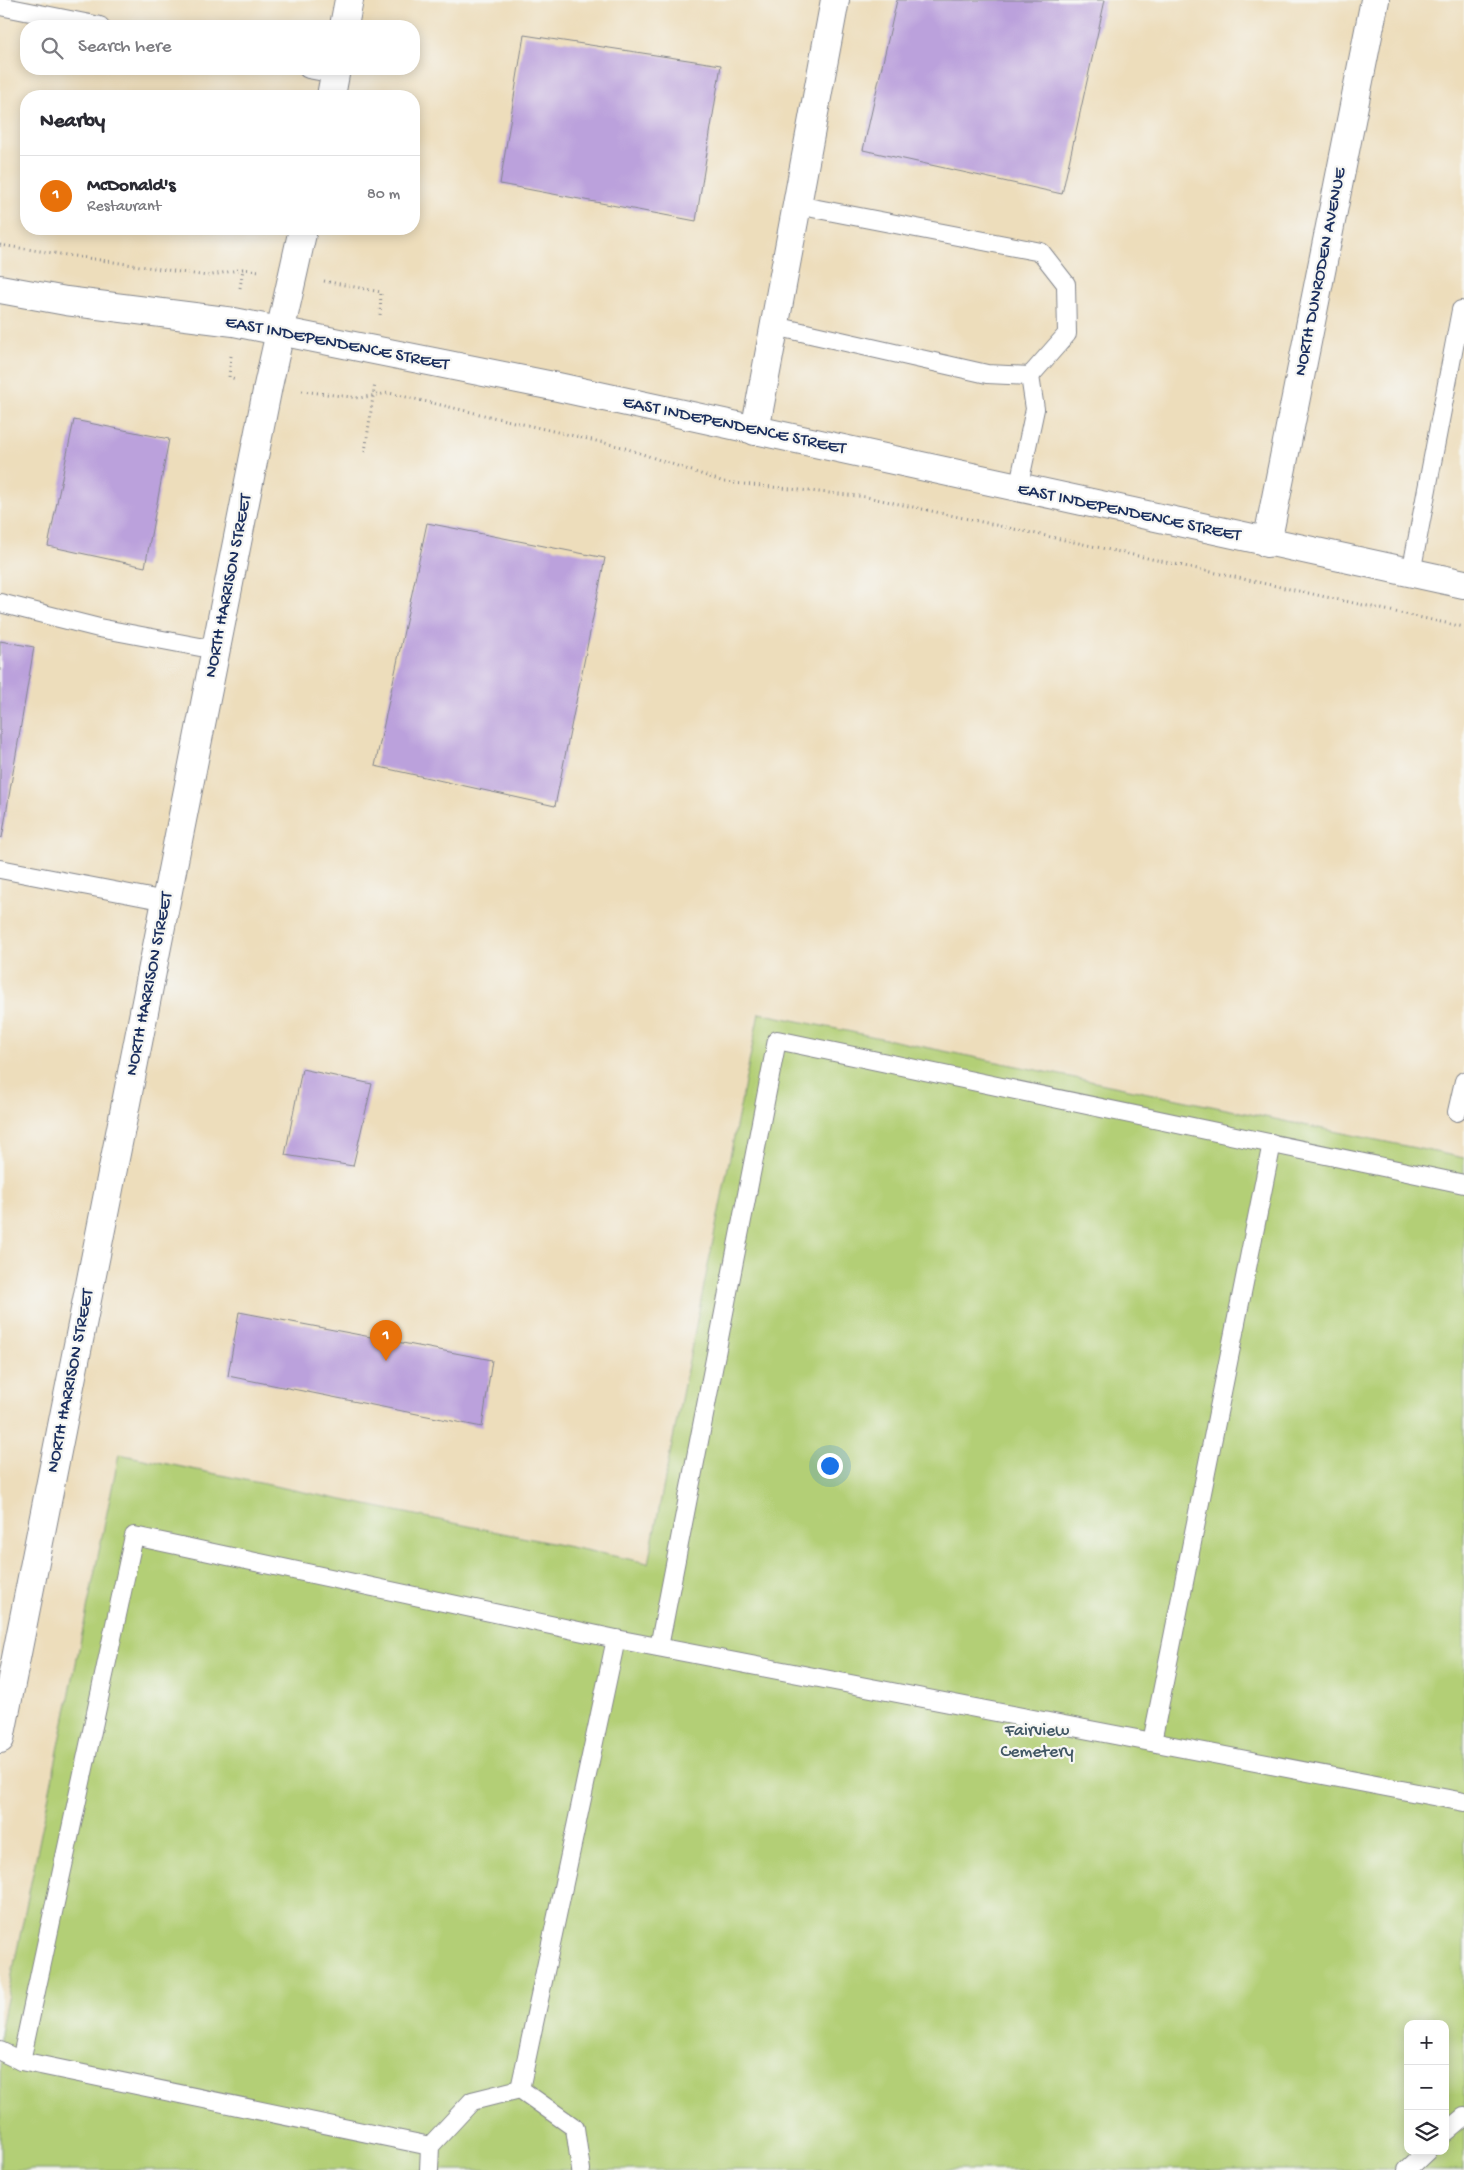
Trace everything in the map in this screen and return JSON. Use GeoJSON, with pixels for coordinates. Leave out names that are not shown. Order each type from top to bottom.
{"type":"FeatureCollection","features":[{"type":"Feature","properties":{"kind":"street"},"geometry":{"type":"LineString","coordinates":[[345,20],[349,0]]}},
{"type":"Feature","properties":{"kind":"street"},"geometry":{"type":"LineString","coordinates":[[755,431],[835,0]]}},
{"type":"Feature","properties":{"kind":"street","name":"NORTH DUNRODEN AVENUE"},"geometry":{"type":"LineString","coordinates":[[1268,543],[1375,0]]}},
{"type":"Feature","properties":{"kind":"street","name":"NORTH HARRISON STREET"},"geometry":{"type":"LineString","coordinates":[[0,1739],[6,1677],[166,901],[268,386],[302,235]]}},
{"type":"Feature","properties":{"kind":"street","name":"EAST INDEPENDENCE STREET"},"geometry":{"type":"LineString","coordinates":[[0,289],[66,301],[234,322],[558,388],[1464,584]]}},
{"type":"Feature","properties":{"kind":"lane"},"geometry":{"type":"LineString","coordinates":[[0,6],[70,20]]}},
{"type":"Feature","properties":{"kind":"lane"},"geometry":{"type":"LineString","coordinates":[[322,75],[334,80]]}},
{"type":"Feature","properties":{"kind":"lane"},"geometry":{"type":"LineString","coordinates":[[797,205],[1041,252],[1066,284],[1068,334],[1030,376]]}},
{"type":"Feature","properties":{"kind":"lane"},"geometry":{"type":"LineString","coordinates":[[1411,573],[1461,310],[1464,311]]}},
{"type":"Feature","properties":{"kind":"lane"},"geometry":{"type":"LineString","coordinates":[[775,326],[987,374],[1030,376]]}},
{"type":"Feature","properties":{"kind":"lane"},"geometry":{"type":"LineString","coordinates":[[1018,489],[1035,409],[1030,376]]}},
{"type":"Feature","properties":{"kind":"lane"},"geometry":{"type":"LineString","coordinates":[[0,603],[99,628],[216,650]]}},
{"type":"Feature","properties":{"kind":"lane"},"geometry":{"type":"LineString","coordinates":[[0,869],[166,901]]}},
{"type":"Feature","properties":{"kind":"lane"},"geometry":{"type":"LineString","coordinates":[[659,1647],[777,1040],[1464,1184]]}},
{"type":"Feature","properties":{"kind":"lane"},"geometry":{"type":"LineString","coordinates":[[1457,1112],[1464,1081]]}},
{"type":"Feature","properties":{"kind":"lane"},"geometry":{"type":"LineString","coordinates":[[1152,1742],[1272,1143]]}},
{"type":"Feature","properties":{"kind":"lane"},"geometry":{"type":"LineString","coordinates":[[21,2061],[134,1536],[616,1639],[1464,1802]]}},
{"type":"Feature","properties":{"kind":"lane"},"geometry":{"type":"LineString","coordinates":[[520,2088],[616,1639]]}},
{"type":"Feature","properties":{"kind":"lane"},"geometry":{"type":"LineString","coordinates":[[0,2051],[21,2061],[430,2146]]}},
{"type":"Feature","properties":{"kind":"lane"},"geometry":{"type":"LineString","coordinates":[[429,2170],[430,2146],[472,2101],[520,2088]]}},
{"type":"Feature","properties":{"kind":"lane"},"geometry":{"type":"LineString","coordinates":[[520,2088],[574,2128],[581,2170]]}},
{"type":"Feature","properties":{"kind":"lane"},"geometry":{"type":"LineString","coordinates":[[1449,2130],[1464,2117]]}},
{"type":"Feature","properties":{"kind":"lane"},"geometry":{"type":"LineString","coordinates":[[1408,2170],[1423,2155]]}},
{"type":"Feature","properties":{"kind":"path"},"geometry":{"type":"LineString","coordinates":[[229,377],[268,386],[359,398],[389,393],[622,447],[724,482],[867,497],[1464,627]]}},
{"type":"Feature","properties":{"kind":"green space","name":"Fairview Cemetery"},"geometry":{"type":"Polygon","coordinates":[[[759,1013],[1464,1158],[1464,2170],[0,2170],[0,2033],[119,1454],[648,1563],[759,1013]]]}},
{"type":"Feature","properties":{"kind":"building"},"geometry":{"type":"Polygon","coordinates":[[[897,0],[1105,0],[1062,194],[863,150],[897,0]]]}},
{"type":"Feature","properties":{"kind":"building"},"geometry":{"type":"Polygon","coordinates":[[[524,35],[721,65],[696,221],[500,184],[524,35]]]}},
{"type":"Feature","properties":{"kind":"building"},"geometry":{"type":"Polygon","coordinates":[[[74,420],[169,439],[145,567],[48,546],[74,420]]]}},
{"type":"Feature","properties":{"kind":"building"},"geometry":{"type":"Polygon","coordinates":[[[427,523],[605,558],[555,806],[375,766],[427,523]]]}},
{"type":"Feature","properties":{"kind":"building"},"geometry":{"type":"Polygon","coordinates":[[[0,641],[34,647],[2,838],[0,837],[0,641]]]}},
{"type":"Feature","properties":{"kind":"building"},"geometry":{"type":"Polygon","coordinates":[[[302,1069],[372,1084],[353,1166],[285,1155],[302,1069]]]}},
{"type":"Feature","properties":{"kind":"building"},"geometry":{"type":"Polygon","coordinates":[[[239,1312],[492,1360],[482,1427],[228,1376],[239,1312]]]}},
{"type":"Feature","properties":{"kind":"place","name":"McDonald's"},"geometry":{"type":"Point","coordinates":[386,1361]}}]}
